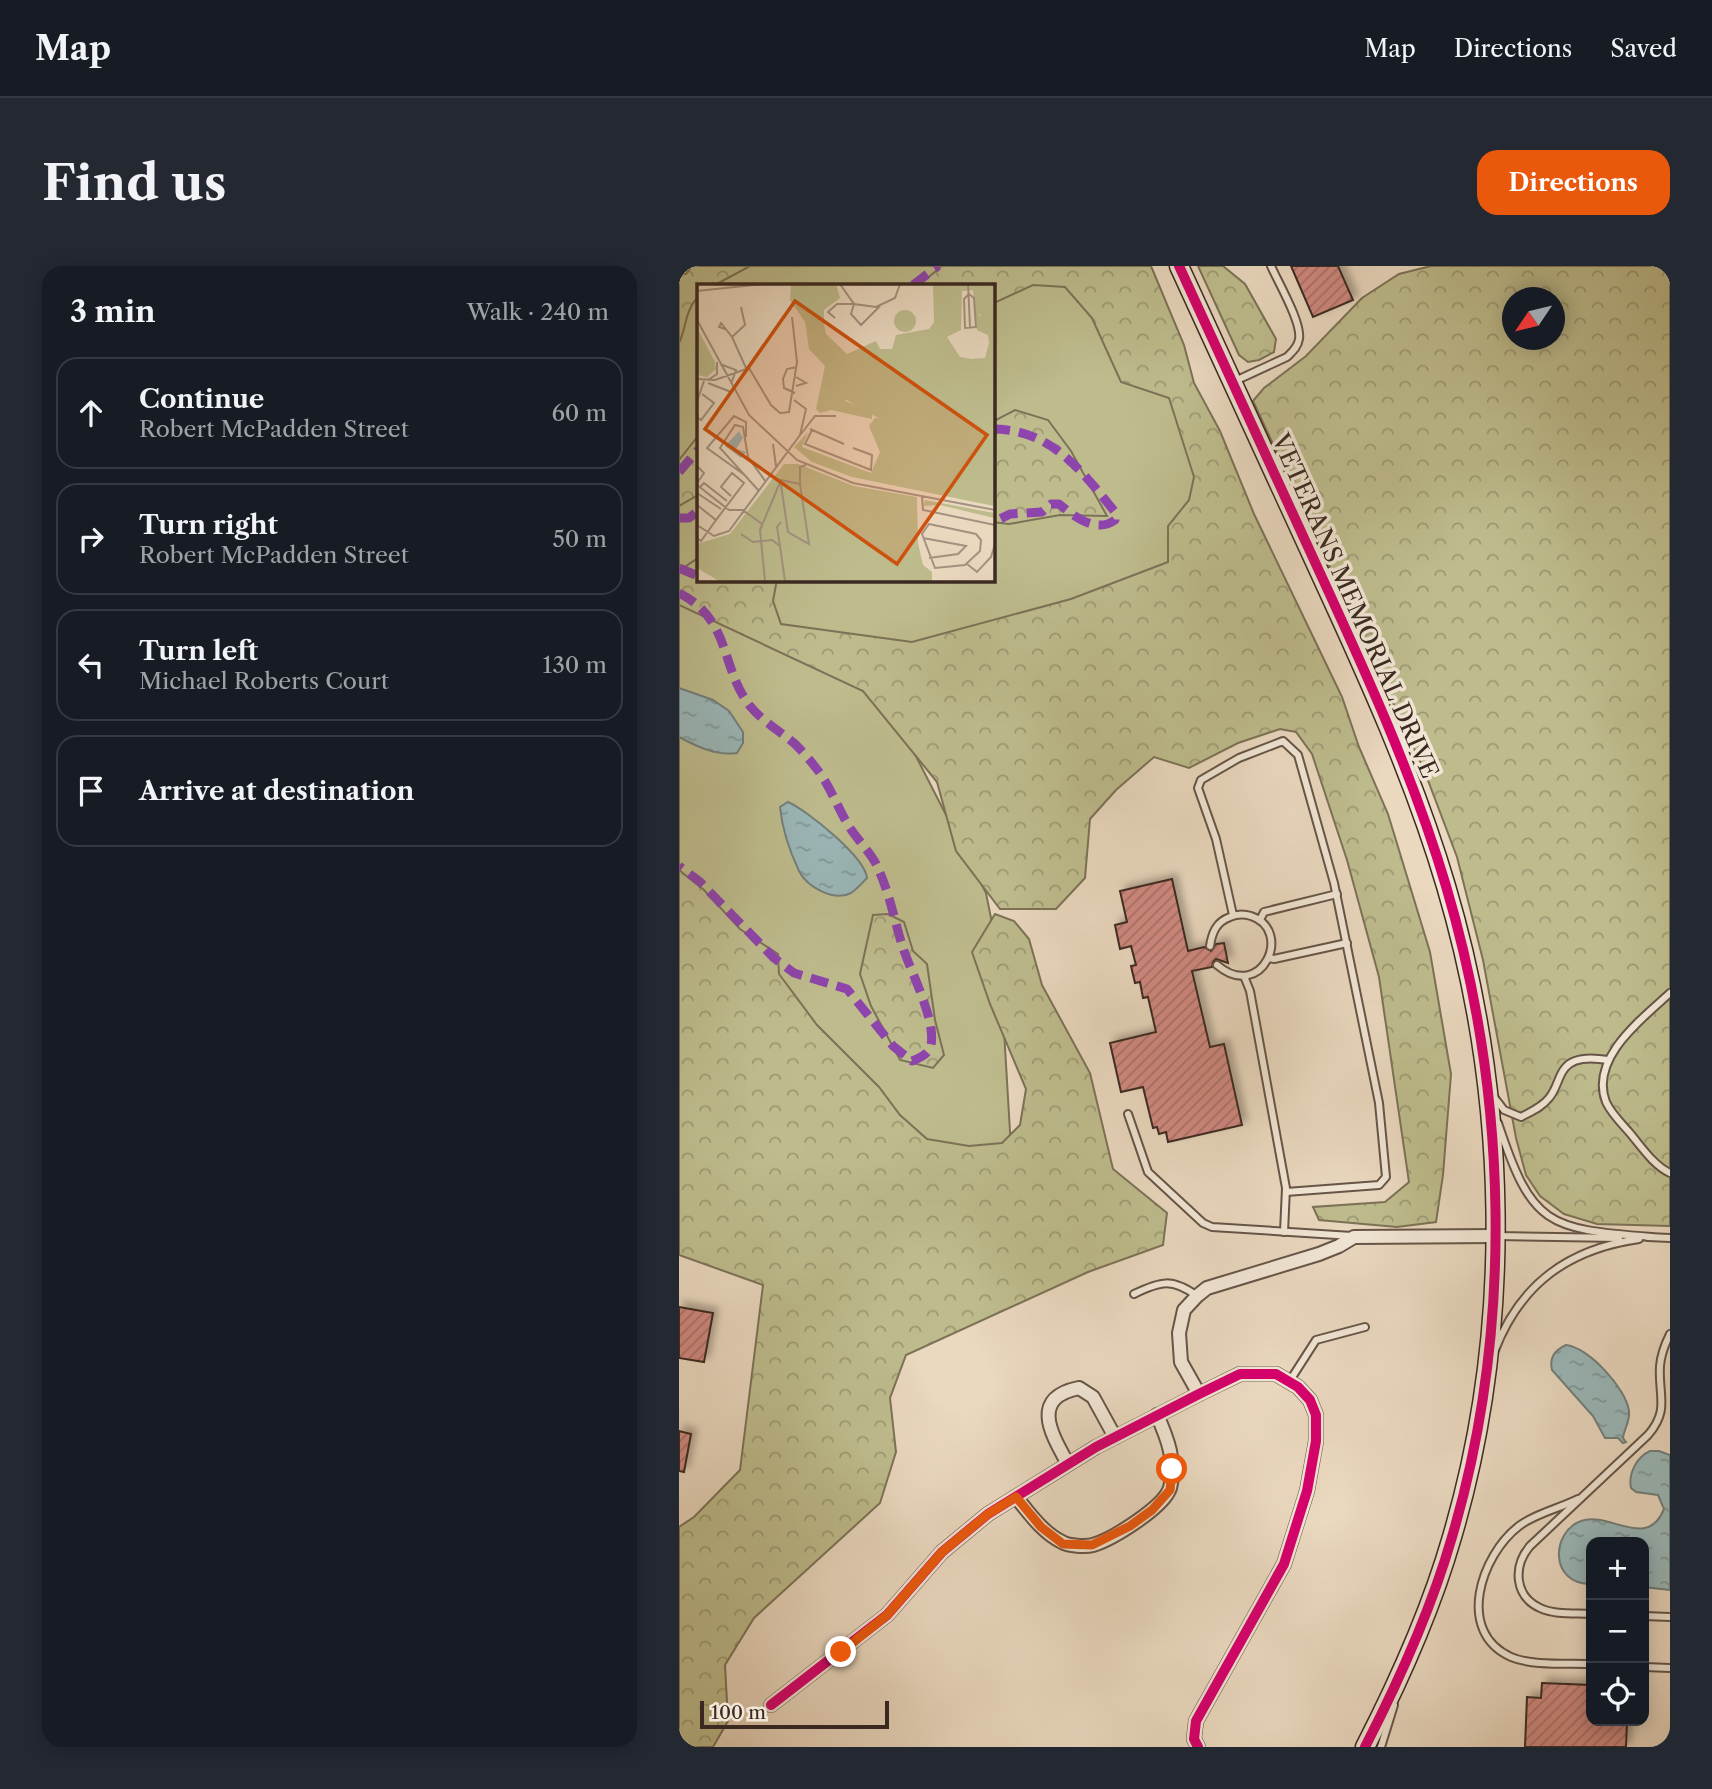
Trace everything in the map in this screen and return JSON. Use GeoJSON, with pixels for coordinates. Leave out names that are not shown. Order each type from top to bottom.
{"type":"FeatureCollection","features":[{"type":"Feature","properties":{"kind":"street","name":"VETERANS MEMORIAL DRIVE"},"geometry":{"type":"LineString","coordinates":[[1179,266],[1373,691],[1424,819],[1464,951],[1477,1018],[1486,1087],[1493,1159],[1495,1236],[1492,1314],[1470,1463],[1452,1536],[1413,1647],[1365,1747]]}},
{"type":"Feature","properties":{"kind":"street"},"geometry":{"type":"LineString","coordinates":[[1199,1394],[1181,1362],[1179,1333],[1184,1310],[1207,1288],[1319,1254],[1353,1237],[1495,1236]]}},
{"type":"Feature","properties":{"kind":"street"},"geometry":{"type":"LineString","coordinates":[[771,1705],[887,1615],[942,1552],[988,1514],[1115,1437],[1240,1374],[1276,1374],[1310,1399],[1316,1415],[1316,1441],[1307,1490],[1285,1564],[1196,1721],[1194,1739],[1198,1747]]}},
{"type":"Feature","properties":{"kind":"street"},"geometry":{"type":"LineString","coordinates":[[1068,1464],[1050,1431],[1048,1415],[1053,1401],[1064,1391],[1079,1388],[1093,1397],[1115,1437]]}},
{"type":"Feature","properties":{"kind":"street"},"geometry":{"type":"LineString","coordinates":[[1016,1497],[1041,1527],[1063,1544],[1092,1545],[1130,1526],[1152,1510],[1170,1490],[1172,1469],[1169,1442],[1157,1415]]}},
{"type":"Feature","properties":{"kind":"lane"},"geometry":{"type":"LineString","coordinates":[[1233,383],[1287,358],[1299,340],[1298,327],[1271,266]]}},
{"type":"Feature","properties":{"kind":"lane"},"geometry":{"type":"LineString","coordinates":[[1233,915],[1216,839],[1198,788],[1201,780],[1239,758],[1283,741],[1298,755],[1337,894],[1379,1103],[1386,1177],[1379,1185],[1286,1192]]}},
{"type":"Feature","properties":{"kind":"lane"},"geometry":{"type":"LineString","coordinates":[[1260,920],[1264,912],[1337,894]]}},
{"type":"Feature","properties":{"kind":"lane"},"geometry":{"type":"LineString","coordinates":[[1210,946],[1216,926],[1233,915],[1243,914],[1260,920],[1268,930],[1271,940],[1269,958],[1254,974],[1234,976],[1217,965]]}},
{"type":"Feature","properties":{"kind":"lane"},"geometry":{"type":"LineString","coordinates":[[1269,958],[1347,943]]}},
{"type":"Feature","properties":{"kind":"lane"},"geometry":{"type":"LineString","coordinates":[[1244,976],[1250,991],[1286,1192],[1285,1232]]}},
{"type":"Feature","properties":{"kind":"lane"},"geometry":{"type":"LineString","coordinates":[[1670,993],[1623,1037],[1608,1060],[1604,1080],[1605,1100],[1609,1107],[1659,1168],[1670,1173]]}},
{"type":"Feature","properties":{"kind":"lane"},"geometry":{"type":"LineString","coordinates":[[1486,1087],[1504,1110],[1521,1117],[1543,1105],[1552,1095],[1566,1066],[1574,1061],[1593,1058],[1608,1060]]}},
{"type":"Feature","properties":{"kind":"lane"},"geometry":{"type":"LineString","coordinates":[[1486,1087],[1515,1172],[1527,1194],[1545,1214],[1582,1230],[1670,1238]]}},
{"type":"Feature","properties":{"kind":"lane"},"geometry":{"type":"LineString","coordinates":[[1128,1114],[1149,1172],[1203,1223],[1212,1227],[1353,1237]]}},
{"type":"Feature","properties":{"kind":"lane"},"geometry":{"type":"LineString","coordinates":[[1495,1236],[1652,1237]]}},
{"type":"Feature","properties":{"kind":"lane"},"geometry":{"type":"LineString","coordinates":[[1483,1388],[1508,1320],[1517,1305],[1537,1283],[1554,1270],[1589,1253],[1619,1243],[1652,1237]]}},
{"type":"Feature","properties":{"kind":"lane"},"geometry":{"type":"LineString","coordinates":[[1134,1294],[1164,1283],[1182,1285],[1197,1296]]}},
{"type":"Feature","properties":{"kind":"lane"},"geometry":{"type":"LineString","coordinates":[[1289,1382],[1316,1340],[1365,1327]]}},
{"type":"Feature","properties":{"kind":"lane"},"geometry":{"type":"LineString","coordinates":[[1586,1614],[1539,1608],[1524,1594],[1518,1577],[1521,1560],[1525,1552],[1648,1435],[1658,1422],[1663,1404],[1660,1366],[1670,1334]]}},
{"type":"Feature","properties":{"kind":"lane"},"geometry":{"type":"LineString","coordinates":[[1586,1664],[1514,1658],[1494,1645],[1486,1635],[1479,1611],[1484,1574],[1502,1542],[1520,1525],[1588,1492]]}},
{"type":"Feature","properties":{"kind":"lane"},"geometry":{"type":"LineString","coordinates":[[1649,1616],[1670,1617]]}},
{"type":"Feature","properties":{"kind":"lane"},"geometry":{"type":"LineString","coordinates":[[1381,1747],[1413,1647]]}},
{"type":"Feature","properties":{"kind":"lane"},"geometry":{"type":"LineString","coordinates":[[1649,1667],[1670,1668]]}},
{"type":"Feature","properties":{"kind":"green space"},"geometry":{"type":"Polygon","coordinates":[[[679,266],[1132,266],[1216,512],[1179,569],[879,684],[986,893],[1000,963],[1013,1182],[903,1152],[679,887],[679,266]]]}},
{"type":"Feature","properties":{"kind":"green space"},"geometry":{"type":"Polygon","coordinates":[[[692,266],[750,266],[717,284],[697,284],[697,298],[679,343],[679,273],[686,274],[692,266]]]}},
{"type":"Feature","properties":{"kind":"green space"},"geometry":{"type":"Polygon","coordinates":[[[942,266],[1151,266],[1184,345],[1194,383],[1220,431],[1254,514],[1342,697],[1359,747],[1388,814],[1430,952],[1451,1074],[1443,1175],[1436,1222],[1397,1227],[1319,1220],[1313,1207],[1385,1202],[1409,1182],[1379,977],[1347,860],[1312,754],[1296,732],[1280,729],[1238,743],[1189,768],[1154,757],[1116,790],[1090,819],[1085,878],[1056,909],[1000,909],[956,851],[937,782],[863,691],[679,605],[679,571],[697,559],[697,581],[777,581],[773,601],[781,624],[912,642],[1071,599],[1168,562],[1168,526],[1189,500],[1194,477],[1169,398],[1121,382],[1092,318],[1065,287],[1033,285],[994,303],[994,284],[920,284],[942,266]]]}},
{"type":"Feature","properties":{"kind":"green space"},"geometry":{"type":"Polygon","coordinates":[[[1198,266],[1223,266],[1245,284],[1276,339],[1274,352],[1248,362],[1239,355],[1198,266]]]}},
{"type":"Feature","properties":{"kind":"green space"},"geometry":{"type":"Polygon","coordinates":[[[1431,266],[1670,266],[1670,1226],[1597,1224],[1564,1214],[1540,1196],[1526,1175],[1516,1138],[1483,960],[1457,857],[1424,770],[1253,401],[1264,388],[1306,356],[1362,298],[1399,274],[1431,266]]]}},
{"type":"Feature","properties":{"kind":"green space"},"geometry":{"type":"Polygon","coordinates":[[[1015,410],[1048,420],[1071,451],[1107,516],[1060,515],[1009,524],[994,522],[994,421],[1015,410]]]}},
{"type":"Feature","properties":{"kind":"green space"},"geometry":{"type":"Polygon","coordinates":[[[697,437],[697,496],[679,506],[679,460],[697,437]]]}},
{"type":"Feature","properties":{"kind":"green space"},"geometry":{"type":"Polygon","coordinates":[[[679,870],[704,890],[740,929],[778,954],[779,974],[817,1025],[879,1087],[900,1115],[927,1139],[969,1146],[1002,1143],[1020,1125],[1026,1089],[990,1004],[972,952],[995,914],[1014,921],[1029,939],[1042,985],[1090,1073],[1113,1169],[1167,1213],[1163,1245],[1088,1272],[906,1355],[890,1398],[896,1452],[880,1503],[754,1618],[725,1665],[728,1721],[713,1747],[679,1747],[679,1527],[694,1517],[740,1470],[763,1285],[679,1255],[679,870]]]}},
{"type":"Feature","properties":{"kind":"green space"},"geometry":{"type":"Polygon","coordinates":[[[888,914],[904,922],[913,951],[927,964],[935,1020],[944,1055],[933,1068],[900,1060],[871,1006],[860,974],[873,915],[888,914]]]}},
{"type":"Feature","properties":{"kind":"water"},"geometry":{"type":"Polygon","coordinates":[[[679,688],[713,700],[729,711],[743,732],[743,743],[737,753],[714,752],[679,737],[679,688]]]}},
{"type":"Feature","properties":{"kind":"water"},"geometry":{"type":"Polygon","coordinates":[[[788,802],[821,824],[846,847],[864,869],[867,878],[851,893],[837,896],[829,894],[814,887],[803,877],[787,840],[783,823],[780,807],[788,802]]]}},
{"type":"Feature","properties":{"kind":"water"},"geometry":{"type":"Polygon","coordinates":[[[1566,1345],[1575,1347],[1595,1361],[1621,1391],[1629,1411],[1623,1438],[1626,1442],[1623,1443],[1618,1438],[1605,1438],[1593,1416],[1552,1370],[1554,1355],[1566,1345]]]}},
{"type":"Feature","properties":{"kind":"water"},"geometry":{"type":"Polygon","coordinates":[[[1650,1451],[1670,1455],[1670,1590],[1649,1588],[1649,1537],[1586,1537],[1586,1583],[1577,1582],[1567,1576],[1559,1557],[1564,1535],[1571,1527],[1592,1519],[1638,1529],[1657,1521],[1664,1509],[1658,1495],[1636,1492],[1631,1488],[1631,1477],[1641,1457],[1650,1451]]]}},
{"type":"Feature","properties":{"kind":"building"},"geometry":{"type":"Polygon","coordinates":[[[1291,266],[1338,266],[1353,300],[1313,317],[1291,266]]]}},
{"type":"Feature","properties":{"kind":"building"},"geometry":{"type":"Polygon","coordinates":[[[1172,879],[1188,951],[1204,947],[1211,951],[1216,944],[1224,943],[1228,963],[1216,959],[1212,967],[1192,971],[1210,1047],[1224,1044],[1242,1125],[1168,1142],[1166,1132],[1159,1134],[1157,1127],[1153,1128],[1143,1087],[1121,1092],[1110,1043],[1156,1032],[1148,997],[1143,998],[1140,982],[1135,983],[1131,966],[1136,965],[1131,946],[1120,949],[1115,925],[1127,922],[1120,891],[1172,879]]]}},
{"type":"Feature","properties":{"kind":"building"},"geometry":{"type":"Polygon","coordinates":[[[679,1307],[713,1313],[704,1362],[679,1358],[679,1307]]]}},
{"type":"Feature","properties":{"kind":"building"},"geometry":{"type":"Polygon","coordinates":[[[679,1431],[691,1434],[684,1472],[679,1471],[679,1431]]]}},
{"type":"Feature","properties":{"kind":"building"},"geometry":{"type":"Polygon","coordinates":[[[1542,1683],[1586,1685],[1586,1726],[1627,1726],[1626,1747],[1525,1747],[1527,1697],[1541,1698],[1542,1683]]]}},
{"type":"Feature","properties":{"kind":"marked path"},"geometry":{"type":"LineString","coordinates":[[914,284],[938,266]]}},
{"type":"Feature","properties":{"kind":"marked path"},"geometry":{"type":"LineString","coordinates":[[994,429],[1013,431],[1048,444],[1077,467],[1115,512],[1115,520],[1100,525],[1085,522],[1059,504],[1051,504],[1042,512],[1010,514],[994,522]]}},
{"type":"Feature","properties":{"kind":"marked path"},"geometry":{"type":"LineString","coordinates":[[679,472],[697,451]]}},
{"type":"Feature","properties":{"kind":"marked path"},"geometry":{"type":"LineString","coordinates":[[679,518],[689,518],[697,512]]}},
{"type":"Feature","properties":{"kind":"marked path"},"geometry":{"type":"LineString","coordinates":[[679,568],[697,576]]}},
{"type":"Feature","properties":{"kind":"marked path"},"geometry":{"type":"LineString","coordinates":[[679,593],[696,604],[708,617],[717,631],[734,676],[750,706],[795,744],[814,765],[850,828],[875,862],[930,1023],[932,1035],[928,1051],[912,1061],[893,1046],[847,989],[794,973],[774,958],[699,881],[679,866]]}},
{"type":"Feature","properties":{"kind":"cycle path"},"geometry":{"type":"LineString","coordinates":[[1179,266],[1389,727],[1446,886],[1467,965],[1482,1046],[1496,1211],[1494,1294],[1486,1376],[1472,1457],[1444,1564],[1414,1644],[1365,1747]]}},
{"type":"Feature","properties":{"kind":"cycle path"},"geometry":{"type":"LineString","coordinates":[[771,1705],[887,1615],[942,1552],[988,1514],[1096,1447],[1240,1374],[1276,1374],[1298,1387],[1310,1400],[1316,1415],[1316,1441],[1307,1491],[1284,1564],[1196,1721],[1194,1739],[1198,1747]]}},
{"type":"Feature","properties":{"kind":"route"},"geometry":{"type":"LineString","coordinates":[[841,1652],[887,1615],[942,1552],[988,1514],[1016,1497],[1041,1527],[1063,1544],[1092,1545],[1130,1526],[1152,1510],[1170,1490],[1172,1469]]}}]}
